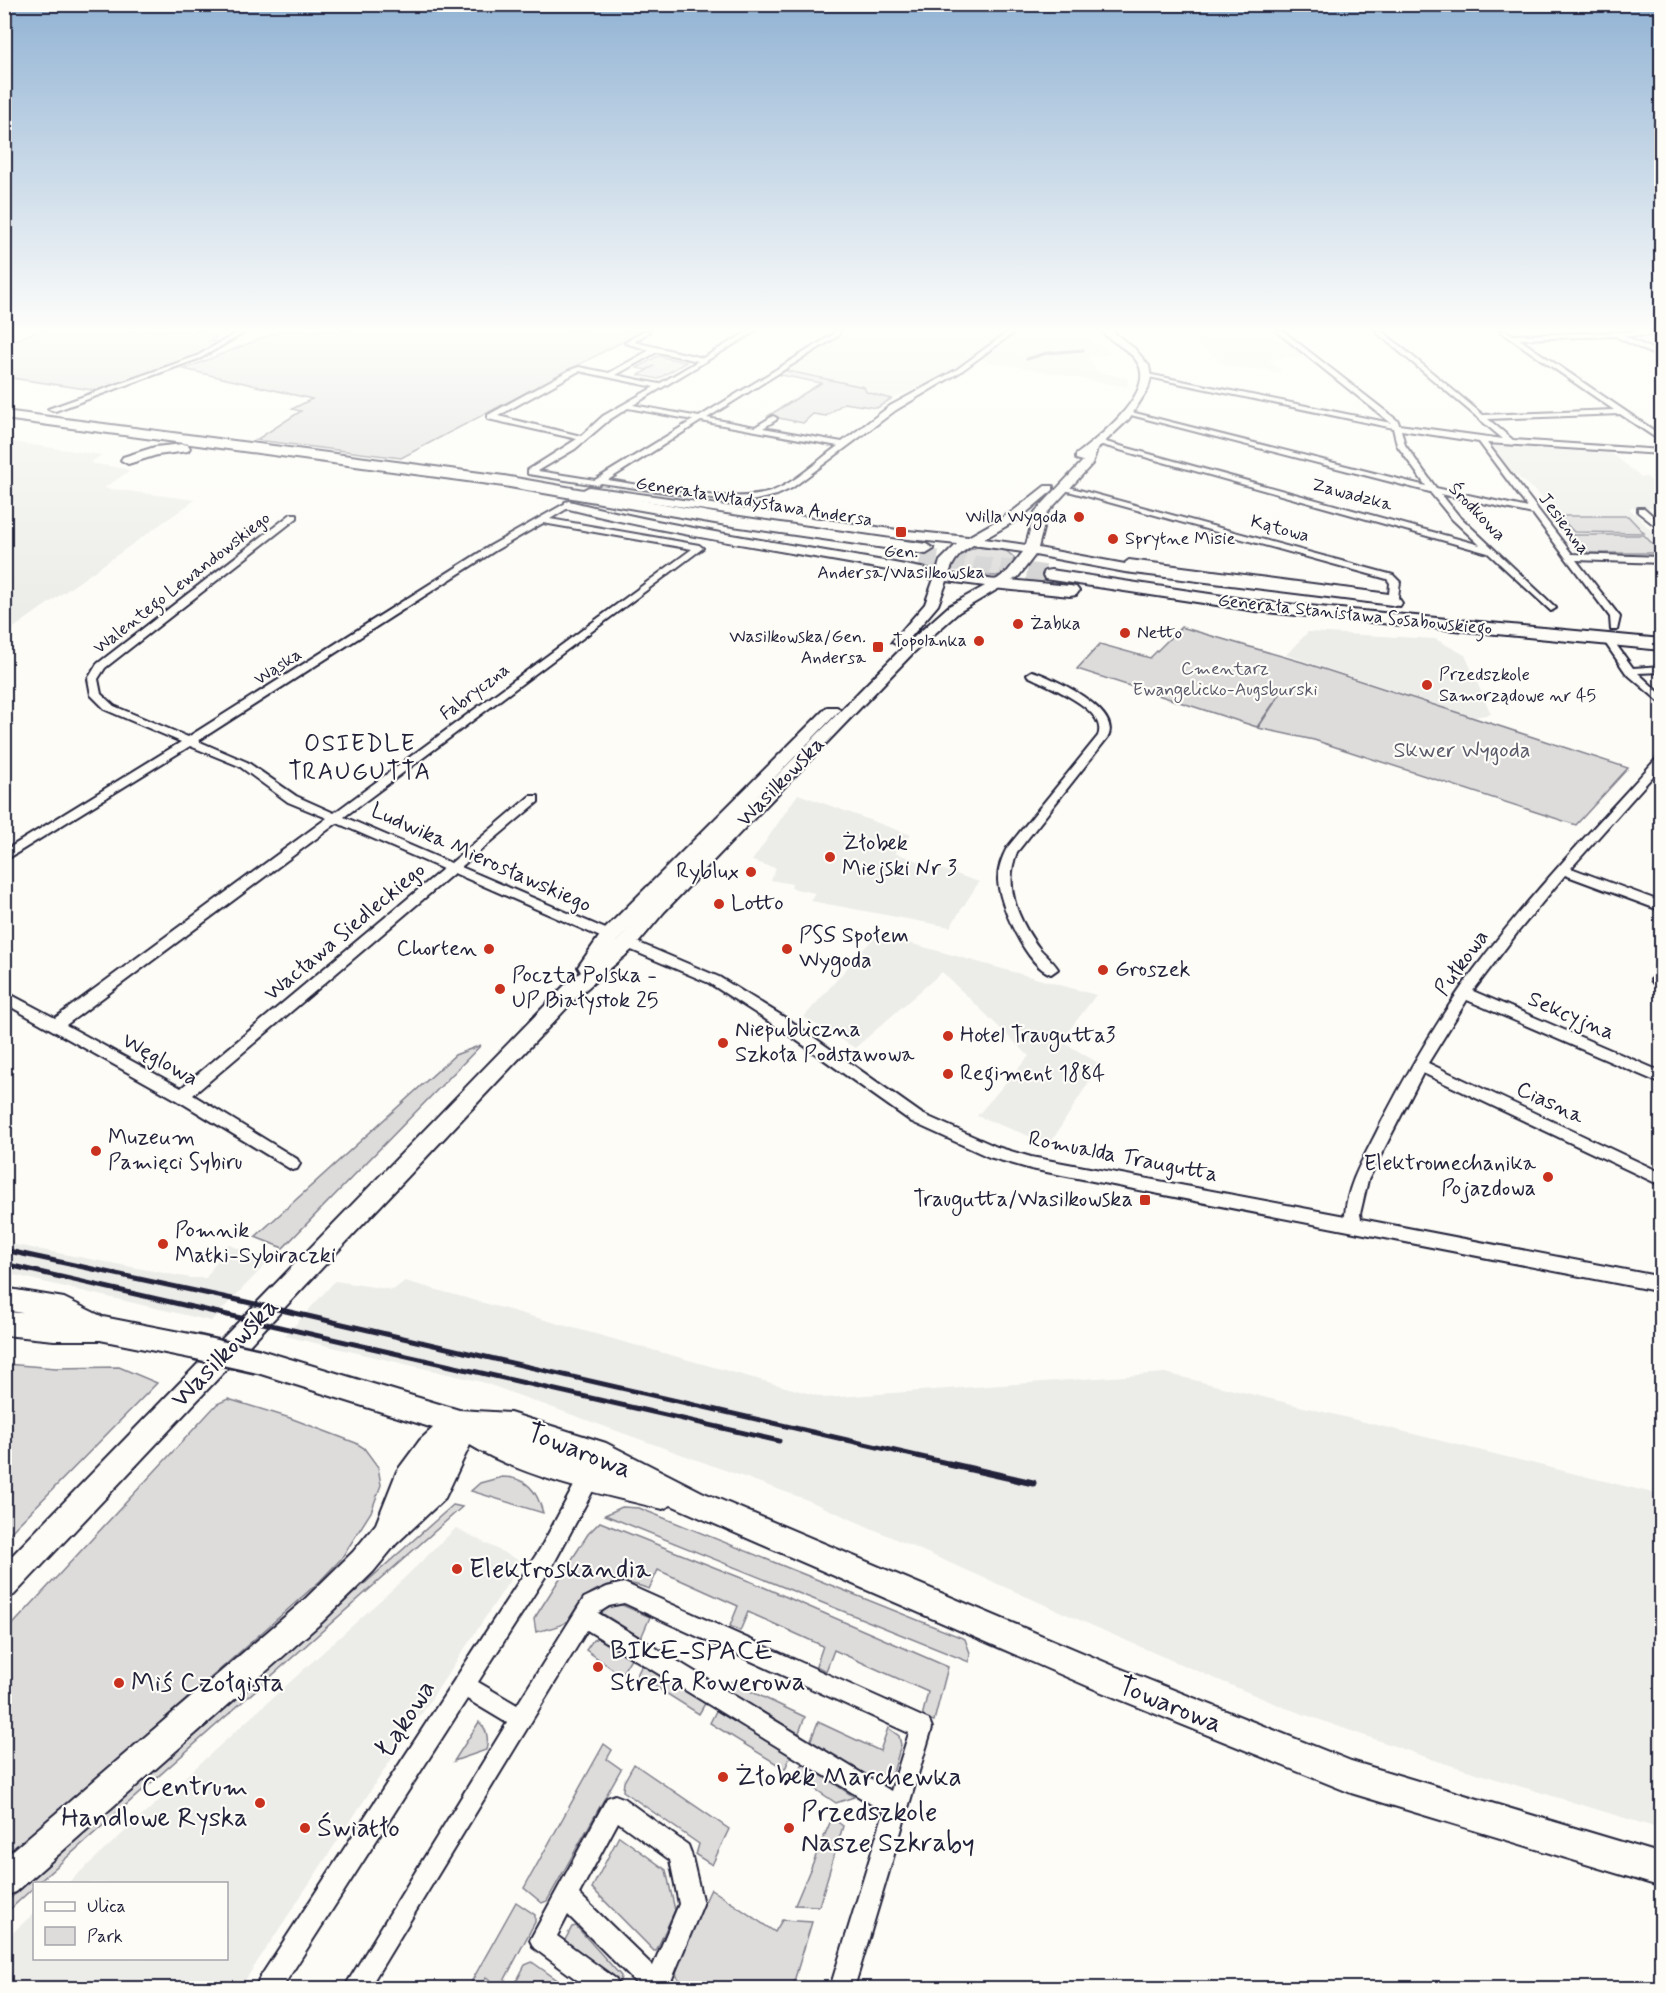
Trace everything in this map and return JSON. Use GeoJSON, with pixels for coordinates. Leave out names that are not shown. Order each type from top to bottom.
{"type":"FeatureCollection","features":[{"type":"Feature","properties":{"kind":"highway","name":"Generała Władysława Andersa"},"geometry":{"type":"LineString","coordinates":[[39,424],[130,441],[134,448],[128,460],[155,451],[184,448],[521,494],[923,553],[504,481],[113,424]]}},
{"type":"Feature","properties":{"kind":"highway"},"geometry":{"type":"LineString","coordinates":[[504,481],[596,485]]}},
{"type":"Feature","properties":{"kind":"highway"},"geometry":{"type":"LineString","coordinates":[[521,494],[569,505]]}},
{"type":"Feature","properties":{"kind":"highway","name":"Generała Stanisława Sosabowskiego"},"geometry":{"type":"LineString","coordinates":[[1662,632],[1612,634],[1503,630],[1256,606],[1052,571],[1268,597],[1539,622],[1612,634],[1662,645]]}},
{"type":"Feature","properties":{"kind":"highway"},"geometry":{"type":"LineString","coordinates":[[999,584],[1330,623],[1503,630]]}},
{"type":"Feature","properties":{"kind":"highway"},"geometry":{"type":"LineString","coordinates":[[1394,600],[1539,622]]}},
{"type":"Feature","properties":{"kind":"main road"},"geometry":{"type":"LineString","coordinates":[[969,541],[1032,504],[1077,459],[1095,447],[1117,424]]}},
{"type":"Feature","properties":{"kind":"main road"},"geometry":{"type":"LineString","coordinates":[[1031,550],[1041,512],[1088,462],[1095,447]]}},
{"type":"Feature","properties":{"kind":"main road"},"geometry":{"type":"LineString","coordinates":[[596,485],[886,532],[1031,550],[1213,581],[1394,600]]}},
{"type":"Feature","properties":{"kind":"main road"},"geometry":{"type":"LineString","coordinates":[[569,505],[624,519],[698,533],[830,554],[941,576],[999,584]]}},
{"type":"Feature","properties":{"kind":"main road","name":"Wasilkowska"},"geometry":{"type":"LineString","coordinates":[[4,1585],[571,991],[908,633],[931,605],[951,556],[969,541]]}},
{"type":"Feature","properties":{"kind":"main road","name":"Wasilkowska"},"geometry":{"type":"LineString","coordinates":[[619,939],[900,658],[954,609],[1013,574],[1031,550]]}},
{"type":"Feature","properties":{"kind":"main road"},"geometry":{"type":"LineString","coordinates":[[4,1299],[64,1308],[100,1328]]}},
{"type":"Feature","properties":{"kind":"main road"},"geometry":{"type":"LineString","coordinates":[[4,1323],[54,1328],[100,1328]]}},
{"type":"Feature","properties":{"kind":"main road","name":"Towarowa"},"geometry":{"type":"LineString","coordinates":[[100,1328],[257,1361],[459,1423],[510,1426],[606,1456],[692,1502],[1110,1680],[1314,1763],[1351,1777],[1662,1870]]}},
{"type":"Feature","properties":{"kind":"main road"},"geometry":{"type":"LineString","coordinates":[[4,1880],[312,1612],[363,1562],[386,1534],[435,1488],[458,1442],[459,1423]]}},
{"type":"Feature","properties":{"kind":"main road","name":"Towarowa"},"geometry":{"type":"LineString","coordinates":[[459,1423],[498,1447],[590,1478],[692,1502]]}},
{"type":"Feature","properties":{"kind":"street"},"geometry":{"type":"LineString","coordinates":[[521,424],[582,438]]}},
{"type":"Feature","properties":{"kind":"street"},"geometry":{"type":"LineString","coordinates":[[599,424],[531,472],[596,485],[727,498],[758,498],[782,490],[872,424]]}},
{"type":"Feature","properties":{"kind":"street"},"geometry":{"type":"LineString","coordinates":[[596,485],[696,424]]}},
{"type":"Feature","properties":{"kind":"street"},"geometry":{"type":"LineString","coordinates":[[722,424],[845,445]]}},
{"type":"Feature","properties":{"kind":"street"},"geometry":{"type":"LineString","coordinates":[[756,429],[764,424]]}},
{"type":"Feature","properties":{"kind":"street"},"geometry":{"type":"LineString","coordinates":[[1171,424],[1433,490],[1534,512]]}},
{"type":"Feature","properties":{"kind":"street"},"geometry":{"type":"LineString","coordinates":[[1384,424],[1481,440],[1662,452]]}},
{"type":"Feature","properties":{"kind":"street"},"geometry":{"type":"LineString","coordinates":[[1394,424],[1398,427]]}},
{"type":"Feature","properties":{"kind":"street"},"geometry":{"type":"LineString","coordinates":[[1491,424],[1512,443]]}},
{"type":"Feature","properties":{"kind":"street"},"geometry":{"type":"LineString","coordinates":[[1639,424],[1662,440]]}},
{"type":"Feature","properties":{"kind":"street","name":"Środkowa"},"geometry":{"type":"LineString","coordinates":[[1398,427],[1401,445],[1455,517],[1551,608]]}},
{"type":"Feature","properties":{"kind":"street","name":"Jesienna"},"geometry":{"type":"LineString","coordinates":[[1481,440],[1615,617],[1612,634],[1630,671],[1662,701]]}},
{"type":"Feature","properties":{"kind":"street","name":"Zawadzka"},"geometry":{"type":"LineString","coordinates":[[1095,447],[1491,551]]}},
{"type":"Feature","properties":{"kind":"street","name":"Kątowa"},"geometry":{"type":"LineString","coordinates":[[1064,487],[1390,577],[1395,582],[1394,600]]}},
{"type":"Feature","properties":{"kind":"street","name":"Wąska"},"geometry":{"type":"LineString","coordinates":[[4,857],[540,520],[569,505]]}},
{"type":"Feature","properties":{"kind":"street"},"geometry":{"type":"LineString","coordinates":[[1641,510],[1662,529]]}},
{"type":"Feature","properties":{"kind":"street","name":"Walentego Lewandowskiego"},"geometry":{"type":"LineString","coordinates":[[110,708],[96,695],[93,687],[94,675],[101,666],[294,516]]}},
{"type":"Feature","properties":{"kind":"street","name":"Fabryczna"},"geometry":{"type":"LineString","coordinates":[[56,1025],[699,548],[540,520]]}},
{"type":"Feature","properties":{"kind":"street"},"geometry":{"type":"LineString","coordinates":[[1568,557],[1662,560]]}},
{"type":"Feature","properties":{"kind":"street"},"geometry":{"type":"LineString","coordinates":[[1129,563],[1394,600]]}},
{"type":"Feature","properties":{"kind":"street"},"geometry":{"type":"LineString","coordinates":[[1630,671],[1662,669]]}},
{"type":"Feature","properties":{"kind":"street"},"geometry":{"type":"LineString","coordinates":[[1032,674],[1075,696],[1095,710],[1105,725],[1105,733],[1011,850],[1005,865],[1004,881],[1007,902],[1039,957],[1051,969]]}},
{"type":"Feature","properties":{"kind":"street","name":"Ludwika Mierosławskiego"},"geometry":{"type":"LineString","coordinates":[[110,708],[243,764],[292,799],[619,939]]}},
{"type":"Feature","properties":{"kind":"street","name":"Pułkowa"},"geometry":{"type":"LineString","coordinates":[[1353,1226],[1351,1213],[1354,1194],[1391,1118],[1441,1029],[1492,955],[1563,870],[1662,759]]}},
{"type":"Feature","properties":{"kind":"street","name":"Wacława Siedleckiego"},"geometry":{"type":"LineString","coordinates":[[182,1096],[534,799]]}},
{"type":"Feature","properties":{"kind":"street"},"geometry":{"type":"LineString","coordinates":[[1563,870],[1662,907]]}},
{"type":"Feature","properties":{"kind":"street","name":"Romualda Traugutta"},"geometry":{"type":"LineString","coordinates":[[619,939],[714,980],[787,1026],[917,1118],[994,1153],[1031,1163],[1662,1285]]}},
{"type":"Feature","properties":{"kind":"street","name":"Sekcyjna"},"geometry":{"type":"LineString","coordinates":[[1465,993],[1662,1078]]}},
{"type":"Feature","properties":{"kind":"street","name":"Węglowa"},"geometry":{"type":"LineString","coordinates":[[4,996],[182,1096],[292,1164]]}},
{"type":"Feature","properties":{"kind":"street","name":"Ciasna"},"geometry":{"type":"LineString","coordinates":[[1421,1066],[1662,1180]]}},
{"type":"Feature","properties":{"kind":"street","name":"Łąkowa"},"geometry":{"type":"LineString","coordinates":[[268,1989],[547,1556],[590,1478]]}},
{"type":"Feature","properties":{"kind":"street"},"geometry":{"type":"LineString","coordinates":[[356,1989],[591,1605],[607,1597],[624,1593],[921,1728],[842,1989]]}},
{"type":"Feature","properties":{"kind":"street"},"geometry":{"type":"LineString","coordinates":[[584,1616],[897,1808]]}},
{"type":"Feature","properties":{"kind":"street"},"geometry":{"type":"LineString","coordinates":[[462,1685],[520,1719]]}},
{"type":"Feature","properties":{"kind":"street"},"geometry":{"type":"LineString","coordinates":[[565,1896],[656,1988],[691,1904],[680,1853],[615,1806],[565,1896],[542,1940],[608,1989]]}},
{"type":"Feature","properties":{"kind":"shaded area"},"geometry":{"type":"Polygon","coordinates":[[[5,441],[102,455],[90,463],[127,469],[128,472],[104,488],[195,500],[5,634],[5,441]]]}},
{"type":"Feature","properties":{"kind":"shaded area"},"geometry":{"type":"Polygon","coordinates":[[[1498,445],[1613,454],[1641,477],[1657,482],[1661,486],[1661,507],[1629,508],[1661,540],[1661,558],[1578,555],[1538,502],[1546,501],[1501,462],[1491,447],[1498,445]]]}},
{"type":"Feature","properties":{"kind":"shaded area","name":"Przedszkole Samorządowe nr 45"},"geometry":{"type":"Polygon","coordinates":[[[1308,632],[1435,639],[1465,655],[1491,714],[1474,717],[1286,655],[1308,632]]]}},
{"type":"Feature","properties":{"kind":"shaded area","name":"Żłobek Miejski Nr 3"},"geometry":{"type":"Polygon","coordinates":[[[798,794],[911,835],[895,853],[979,882],[950,927],[811,901],[815,893],[791,888],[792,884],[771,880],[776,868],[752,861],[798,794]]]}},
{"type":"Feature","properties":{"kind":"shaded area"},"geometry":{"type":"Polygon","coordinates":[[[877,934],[1096,995],[1061,1041],[1100,1064],[1050,1144],[977,1116],[1029,1056],[942,972],[855,1048],[804,1017],[877,934]]]}},
{"type":"Feature","properties":{"kind":"shaded area"},"geometry":{"type":"Polygon","coordinates":[[[5,1243],[190,1278],[206,1278],[228,1244],[269,1261],[211,1321],[5,1273],[5,1243]]]}},
{"type":"Feature","properties":{"kind":"shaded area"},"geometry":{"type":"Polygon","coordinates":[[[335,1281],[393,1290],[405,1281],[825,1398],[1165,1373],[1661,1495],[1661,1829],[1440,1762],[1283,1707],[805,1499],[482,1382],[285,1336],[335,1281]]]}},
{"type":"Feature","properties":{"kind":"shaded area","name":"Centrum Handlowe Ryska"},"geometry":{"type":"Polygon","coordinates":[[[456,1528],[522,1562],[240,1988],[5,1988],[5,1940],[33,1914],[33,1960],[228,1960],[228,1882],[69,1882],[395,1587],[456,1528]]]}},
{"type":"Feature","properties":{"kind":"green space"},"geometry":{"type":"Polygon","coordinates":[[[281,424],[466,424],[401,458],[256,440],[281,424]]]}},
{"type":"Feature","properties":{"kind":"green space"},"geometry":{"type":"Polygon","coordinates":[[[1559,516],[1628,516],[1644,533],[1574,532],[1559,516]]]}},
{"type":"Feature","properties":{"kind":"green space"},"geometry":{"type":"Polygon","coordinates":[[[1571,535],[1644,535],[1661,553],[1588,553],[1571,535]]]}},
{"type":"Feature","properties":{"kind":"green space"},"geometry":{"type":"Polygon","coordinates":[[[977,547],[1005,550],[1015,558],[1002,574],[997,576],[966,575],[958,570],[956,563],[967,551],[977,547]]]}},
{"type":"Feature","properties":{"kind":"green space","name":"Skwer Wygoda"},"geometry":{"type":"Polygon","coordinates":[[[1181,627],[1302,662],[1628,768],[1576,825],[1314,740],[1258,728],[1284,688],[1257,727],[1077,669],[1100,644],[1150,658],[1181,627]]]}},
{"type":"Feature","properties":{"kind":"green space"},"geometry":{"type":"Polygon","coordinates":[[[481,1045],[283,1248],[255,1237],[455,1055],[481,1045]]]}},
{"type":"Feature","properties":{"kind":"green space"},"geometry":{"type":"Polygon","coordinates":[[[5,1364],[56,1368],[119,1367],[157,1383],[5,1538],[5,1364]]]}},
{"type":"Feature","properties":{"kind":"green space"},"geometry":{"type":"Polygon","coordinates":[[[228,1399],[290,1418],[364,1448],[378,1467],[381,1485],[371,1512],[341,1559],[320,1581],[5,1860],[4,1634],[217,1404],[228,1399]]]}},
{"type":"Feature","properties":{"kind":"green space"},"geometry":{"type":"Polygon","coordinates":[[[502,1477],[518,1479],[529,1486],[543,1513],[471,1491],[480,1483],[502,1477]]]}},
{"type":"Feature","properties":{"kind":"green space"},"geometry":{"type":"Polygon","coordinates":[[[453,1505],[462,1507],[39,1882],[33,1882],[33,1888],[5,1914],[4,1904],[453,1505]]]}},
{"type":"Feature","properties":{"kind":"green space"},"geometry":{"type":"Polygon","coordinates":[[[622,1507],[639,1508],[965,1639],[970,1653],[969,1662],[605,1515],[622,1507]]]}},
{"type":"Feature","properties":{"kind":"green space"},"geometry":{"type":"Polygon","coordinates":[[[600,1522],[754,1583],[948,1667],[934,1721],[922,1717],[928,1692],[834,1650],[826,1671],[816,1666],[823,1646],[748,1612],[740,1631],[730,1626],[738,1606],[658,1570],[649,1589],[632,1584],[615,1584],[599,1589],[581,1601],[564,1623],[536,1632],[534,1619],[588,1534],[600,1522]]]}},
{"type":"Feature","properties":{"kind":"green space"},"geometry":{"type":"Polygon","coordinates":[[[622,1605],[650,1617],[641,1638],[600,1612],[622,1605]]]}},
{"type":"Feature","properties":{"kind":"green space"},"geometry":{"type":"Polygon","coordinates":[[[603,1636],[633,1655],[621,1675],[586,1650],[593,1640],[603,1636]]]}},
{"type":"Feature","properties":{"kind":"green space"},"geometry":{"type":"Polygon","coordinates":[[[643,1663],[706,1702],[699,1714],[637,1675],[643,1663]]]}},
{"type":"Feature","properties":{"kind":"green space"},"geometry":{"type":"Polygon","coordinates":[[[729,1681],[805,1717],[798,1735],[725,1690],[729,1681]]]}},
{"type":"Feature","properties":{"kind":"green space"},"geometry":{"type":"Polygon","coordinates":[[[717,1709],[791,1755],[785,1769],[710,1723],[717,1709]]]}},
{"type":"Feature","properties":{"kind":"green space"},"geometry":{"type":"Polygon","coordinates":[[[479,1722],[487,1735],[486,1750],[454,1761],[479,1722]]]}},
{"type":"Feature","properties":{"kind":"green space"},"geometry":{"type":"Polygon","coordinates":[[[818,1722],[880,1751],[888,1728],[899,1736],[901,1745],[891,1780],[882,1786],[810,1742],[818,1722]]]}},
{"type":"Feature","properties":{"kind":"green space"},"geometry":{"type":"Polygon","coordinates":[[[604,1744],[612,1750],[607,1759],[621,1769],[547,1901],[542,1903],[524,1888],[604,1744]]]}},
{"type":"Feature","properties":{"kind":"green space"},"geometry":{"type":"Polygon","coordinates":[[[803,1763],[854,1797],[836,1803],[796,1776],[803,1763]]]}},
{"type":"Feature","properties":{"kind":"green space"},"geometry":{"type":"Polygon","coordinates":[[[634,1764],[729,1829],[712,1865],[696,1855],[699,1844],[623,1791],[624,1782],[634,1764]]]}},
{"type":"Feature","properties":{"kind":"green space"},"geometry":{"type":"Polygon","coordinates":[[[832,1818],[843,1826],[819,1906],[795,1905],[832,1818]]]}},
{"type":"Feature","properties":{"kind":"green space"},"geometry":{"type":"Polygon","coordinates":[[[619,1836],[666,1870],[675,1910],[656,1951],[592,1888],[619,1836]]]}},
{"type":"Feature","properties":{"kind":"green space"},"geometry":{"type":"Polygon","coordinates":[[[711,1889],[775,1932],[782,1920],[812,1922],[792,1988],[687,1988],[677,1977],[675,1966],[711,1889]]]}},
{"type":"Feature","properties":{"kind":"green space"},"geometry":{"type":"Polygon","coordinates":[[[516,1902],[535,1915],[535,1922],[503,1983],[498,1986],[486,1977],[480,1988],[469,1986],[516,1902]]]}},
{"type":"Feature","properties":{"kind":"green space"},"geometry":{"type":"Polygon","coordinates":[[[576,1926],[621,1976],[620,1982],[615,1984],[564,1942],[572,1927],[576,1926]]]}},
{"type":"Feature","properties":{"kind":"green space"},"geometry":{"type":"Polygon","coordinates":[[[532,1962],[563,1984],[564,1988],[513,1988],[525,1965],[532,1962]]]}},
{"type":"Feature","properties":{"kind":"tunnel"},"geometry":{"type":"LineString","coordinates":[[920,557],[1051,575]]}},
{"type":"Feature","properties":{"kind":"railway"},"geometry":{"type":"LineString","coordinates":[[4,1250],[242,1301],[956,1465]]}},
{"type":"Feature","properties":{"kind":"railway"},"geometry":{"type":"LineString","coordinates":[[4,1264],[779,1441]]}},
{"type":"Feature","properties":{"kind":"railway"},"geometry":{"type":"LineString","coordinates":[[949,1464],[1033,1483]]}},
{"type":"Feature","properties":{"kind":"place","name":"Willa Wygoda"},"geometry":{"type":"Point","coordinates":[1079,517]}},
{"type":"Feature","properties":{"kind":"place","name":"Gen. Andersa/Wasilkowska"},"geometry":{"type":"Point","coordinates":[901,532]}},
{"type":"Feature","properties":{"kind":"place","name":"Sprytne Misie"},"geometry":{"type":"Point","coordinates":[1113,539]}},
{"type":"Feature","properties":{"kind":"place","name":"Żabka"},"geometry":{"type":"Point","coordinates":[1018,624]}},
{"type":"Feature","properties":{"kind":"place","name":"Netto"},"geometry":{"type":"Point","coordinates":[1125,633]}},
{"type":"Feature","properties":{"kind":"place","name":"Topolanka"},"geometry":{"type":"Point","coordinates":[979,641]}},
{"type":"Feature","properties":{"kind":"place","name":"Wasilkowska/Gen. Andersa"},"geometry":{"type":"Point","coordinates":[878,647]}},
{"type":"Feature","properties":{"kind":"place","name":"Przedszkole Samorządowe nr 45"},"geometry":{"type":"Point","coordinates":[1427,685]}},
{"type":"Feature","properties":{"kind":"place","name":"Żłobek Miejski Nr 3"},"geometry":{"type":"Point","coordinates":[830,857]}},
{"type":"Feature","properties":{"kind":"place","name":"Ryblux"},"geometry":{"type":"Point","coordinates":[751,872]}},
{"type":"Feature","properties":{"kind":"place","name":"Lotto"},"geometry":{"type":"Point","coordinates":[719,904]}},
{"type":"Feature","properties":{"kind":"place","name":"Chorten"},"geometry":{"type":"Point","coordinates":[489,949]}},
{"type":"Feature","properties":{"kind":"place","name":"PSS Społem Wygoda"},"geometry":{"type":"Point","coordinates":[787,949]}},
{"type":"Feature","properties":{"kind":"place","name":"Groszek"},"geometry":{"type":"Point","coordinates":[1103,970]}},
{"type":"Feature","properties":{"kind":"place","name":"Poczta Polska - UP Białystok 25"},"geometry":{"type":"Point","coordinates":[500,989]}},
{"type":"Feature","properties":{"kind":"place","name":"Hotel Traugutta3"},"geometry":{"type":"Point","coordinates":[948,1036]}},
{"type":"Feature","properties":{"kind":"place","name":"Niepubliczna Szkoła Podstawowa"},"geometry":{"type":"Point","coordinates":[723,1043]}},
{"type":"Feature","properties":{"kind":"place","name":"Regiment 1884"},"geometry":{"type":"Point","coordinates":[948,1074]}},
{"type":"Feature","properties":{"kind":"place","name":"Muzeum Pamięci Sybiru"},"geometry":{"type":"Point","coordinates":[96,1151]}},
{"type":"Feature","properties":{"kind":"place","name":"Elektromechanika Pojazdowa"},"geometry":{"type":"Point","coordinates":[1548,1177]}},
{"type":"Feature","properties":{"kind":"place","name":"Traugutta/Wasilkowska"},"geometry":{"type":"Point","coordinates":[1145,1200]}},
{"type":"Feature","properties":{"kind":"place","name":"Pomnik Matki-Sybiraczki"},"geometry":{"type":"Point","coordinates":[163,1244]}},
{"type":"Feature","properties":{"kind":"place","name":"Elektroskandia"},"geometry":{"type":"Point","coordinates":[457,1569]}},
{"type":"Feature","properties":{"kind":"place","name":"BIKE-SPACE Strefa Rowerowa"},"geometry":{"type":"Point","coordinates":[598,1667]}},
{"type":"Feature","properties":{"kind":"place","name":"Miś Czołgista"},"geometry":{"type":"Point","coordinates":[119,1683]}},
{"type":"Feature","properties":{"kind":"place","name":"Żłobek Marchewka"},"geometry":{"type":"Point","coordinates":[723,1777]}},
{"type":"Feature","properties":{"kind":"place","name":"Centrum Handlowe Ryska"},"geometry":{"type":"Point","coordinates":[260,1803]}},
{"type":"Feature","properties":{"kind":"place","name":"Światło"},"geometry":{"type":"Point","coordinates":[305,1828]}},
{"type":"Feature","properties":{"kind":"place","name":"Przedszkole Nasze Szkraby"},"geometry":{"type":"Point","coordinates":[789,1828]}},
{"type":"Feature","properties":{"kind":"district","name":"OSIEDLE TRAUGUTTA"},"geometry":{"type":"Point","coordinates":[360,758]}},
{"type":"Feature","properties":{"kind":"park label","name":"Cmentarz Ewangelicko-Augsburski"},"geometry":{"type":"Point","coordinates":[1225,679]}}]}
